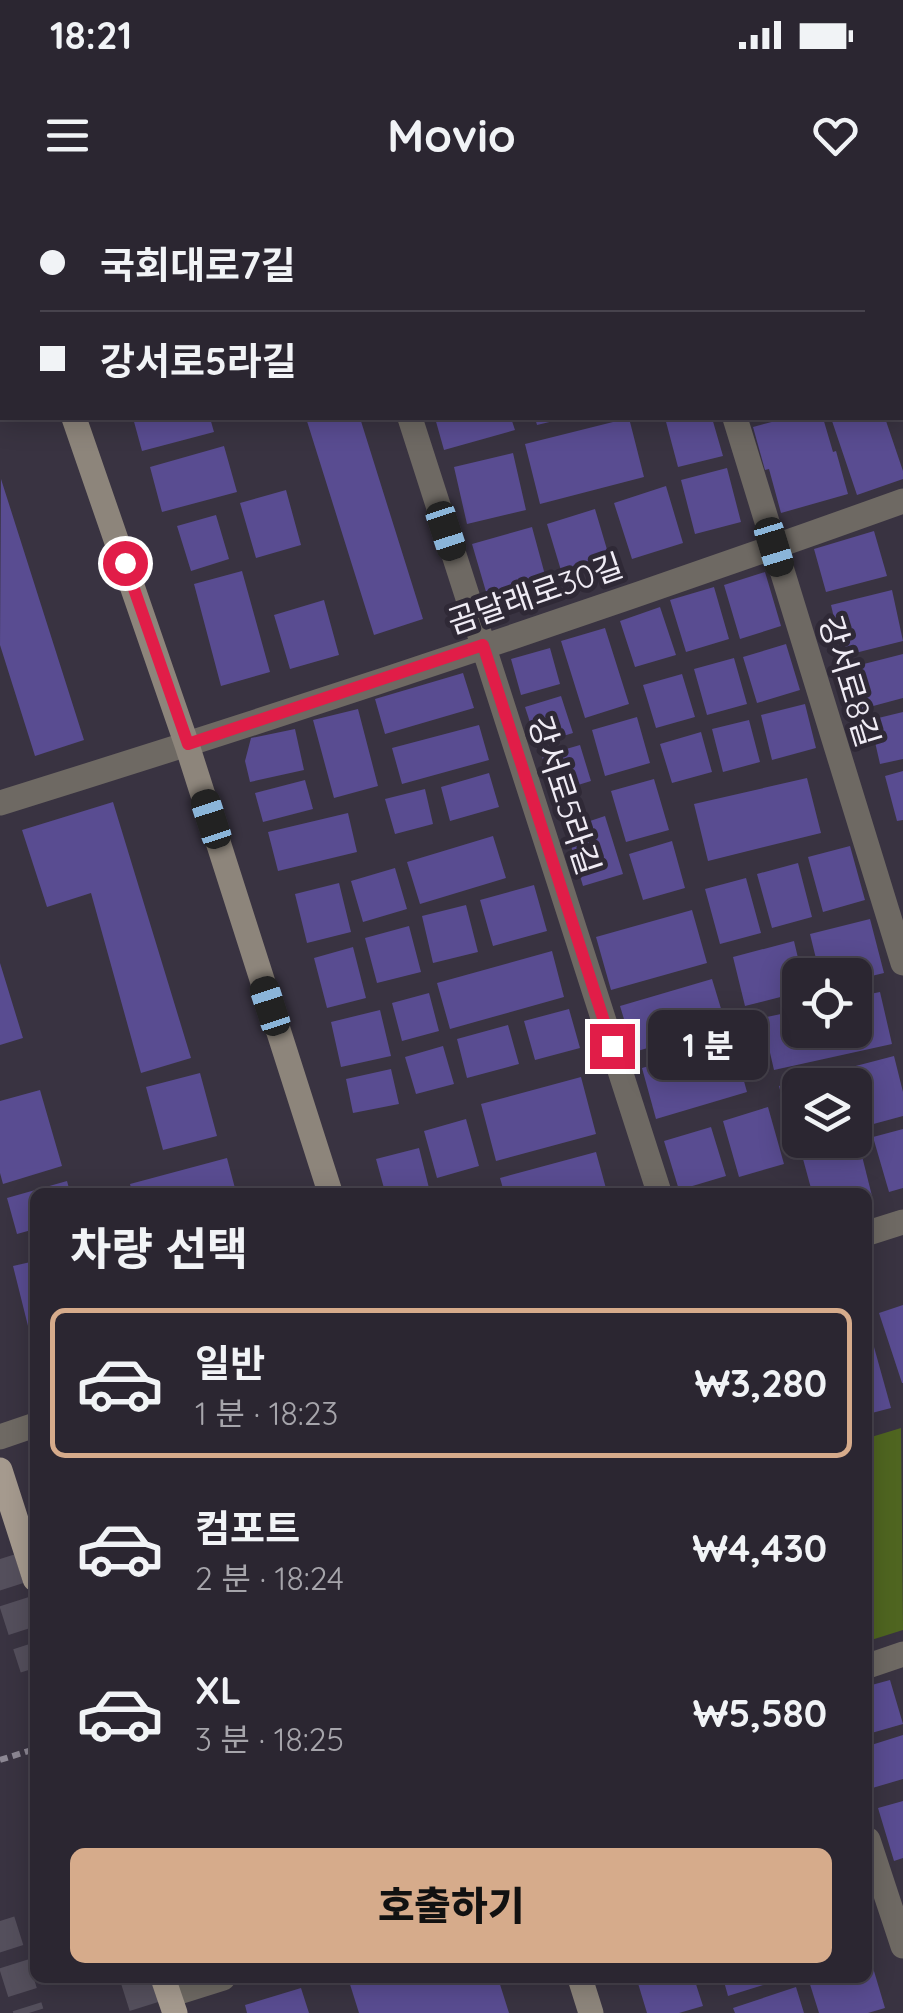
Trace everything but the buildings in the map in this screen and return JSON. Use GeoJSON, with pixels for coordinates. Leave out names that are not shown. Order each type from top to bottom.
{"type":"FeatureCollection","features":[{"type":"Feature","properties":{"kind":"main road"},"geometry":{"type":"LineString","coordinates":[[0,1470],[30,1563]]}},
{"type":"Feature","properties":{"kind":"street"},"geometry":{"type":"LineString","coordinates":[[75,420],[188,744],[329,1188]]}},
{"type":"Feature","properties":{"kind":"street","name":"강서로5라길"},"geometry":{"type":"LineString","coordinates":[[411,420],[658,1188]]}},
{"type":"Feature","properties":{"kind":"street","name":"강서로8길"},"geometry":{"type":"LineString","coordinates":[[735,420],[903,963]]}},
{"type":"Feature","properties":{"kind":"street","name":"곰달래로30길"},"geometry":{"type":"LineString","coordinates":[[0,803],[188,744],[903,501]]}},
{"type":"Feature","properties":{"kind":"street"},"geometry":{"type":"LineString","coordinates":[[872,1233],[903,1222]]}},
{"type":"Feature","properties":{"kind":"street"},"geometry":{"type":"LineString","coordinates":[[0,1438],[30,1427]]}},
{"type":"Feature","properties":{"kind":"street"},"geometry":{"type":"LineString","coordinates":[[872,1665],[903,1654]]}},
{"type":"Feature","properties":{"kind":"street"},"geometry":{"type":"LineString","coordinates":[[872,1852],[903,1946]]}},
{"type":"Feature","properties":{"kind":"street"},"geometry":{"type":"LineString","coordinates":[[169,1995],[207,1983]]}},
{"type":"Feature","properties":{"kind":"street"},"geometry":{"type":"LineString","coordinates":[[582,1983],[591,2013]]}},
{"type":"Feature","properties":{"kind":"path"},"geometry":{"type":"LineString","coordinates":[[0,1760],[30,1751]]}},
{"type":"Feature","properties":{"kind":"green space"},"geometry":{"type":"Polygon","coordinates":[[[901,1428],[903,1630],[872,1640],[872,1437],[901,1428]]]}},
{"type":"Feature","properties":{"kind":"tunnel"},"geometry":{"type":"LineString","coordinates":[[0,1559],[30,1652]]}},
{"type":"Feature","properties":{"kind":"tunnel"},"geometry":{"type":"LineString","coordinates":[[0,1921],[29,2013]]}},
{"type":"Feature","properties":{"kind":"tunnel"},"geometry":{"type":"LineString","coordinates":[[137,1983],[146,2013]]}},
{"type":"Feature","properties":{"kind":"route"},"geometry":{"type":"LineString","coordinates":[[125,563],[188,744],[483,645],[612,1046]]}}]}
